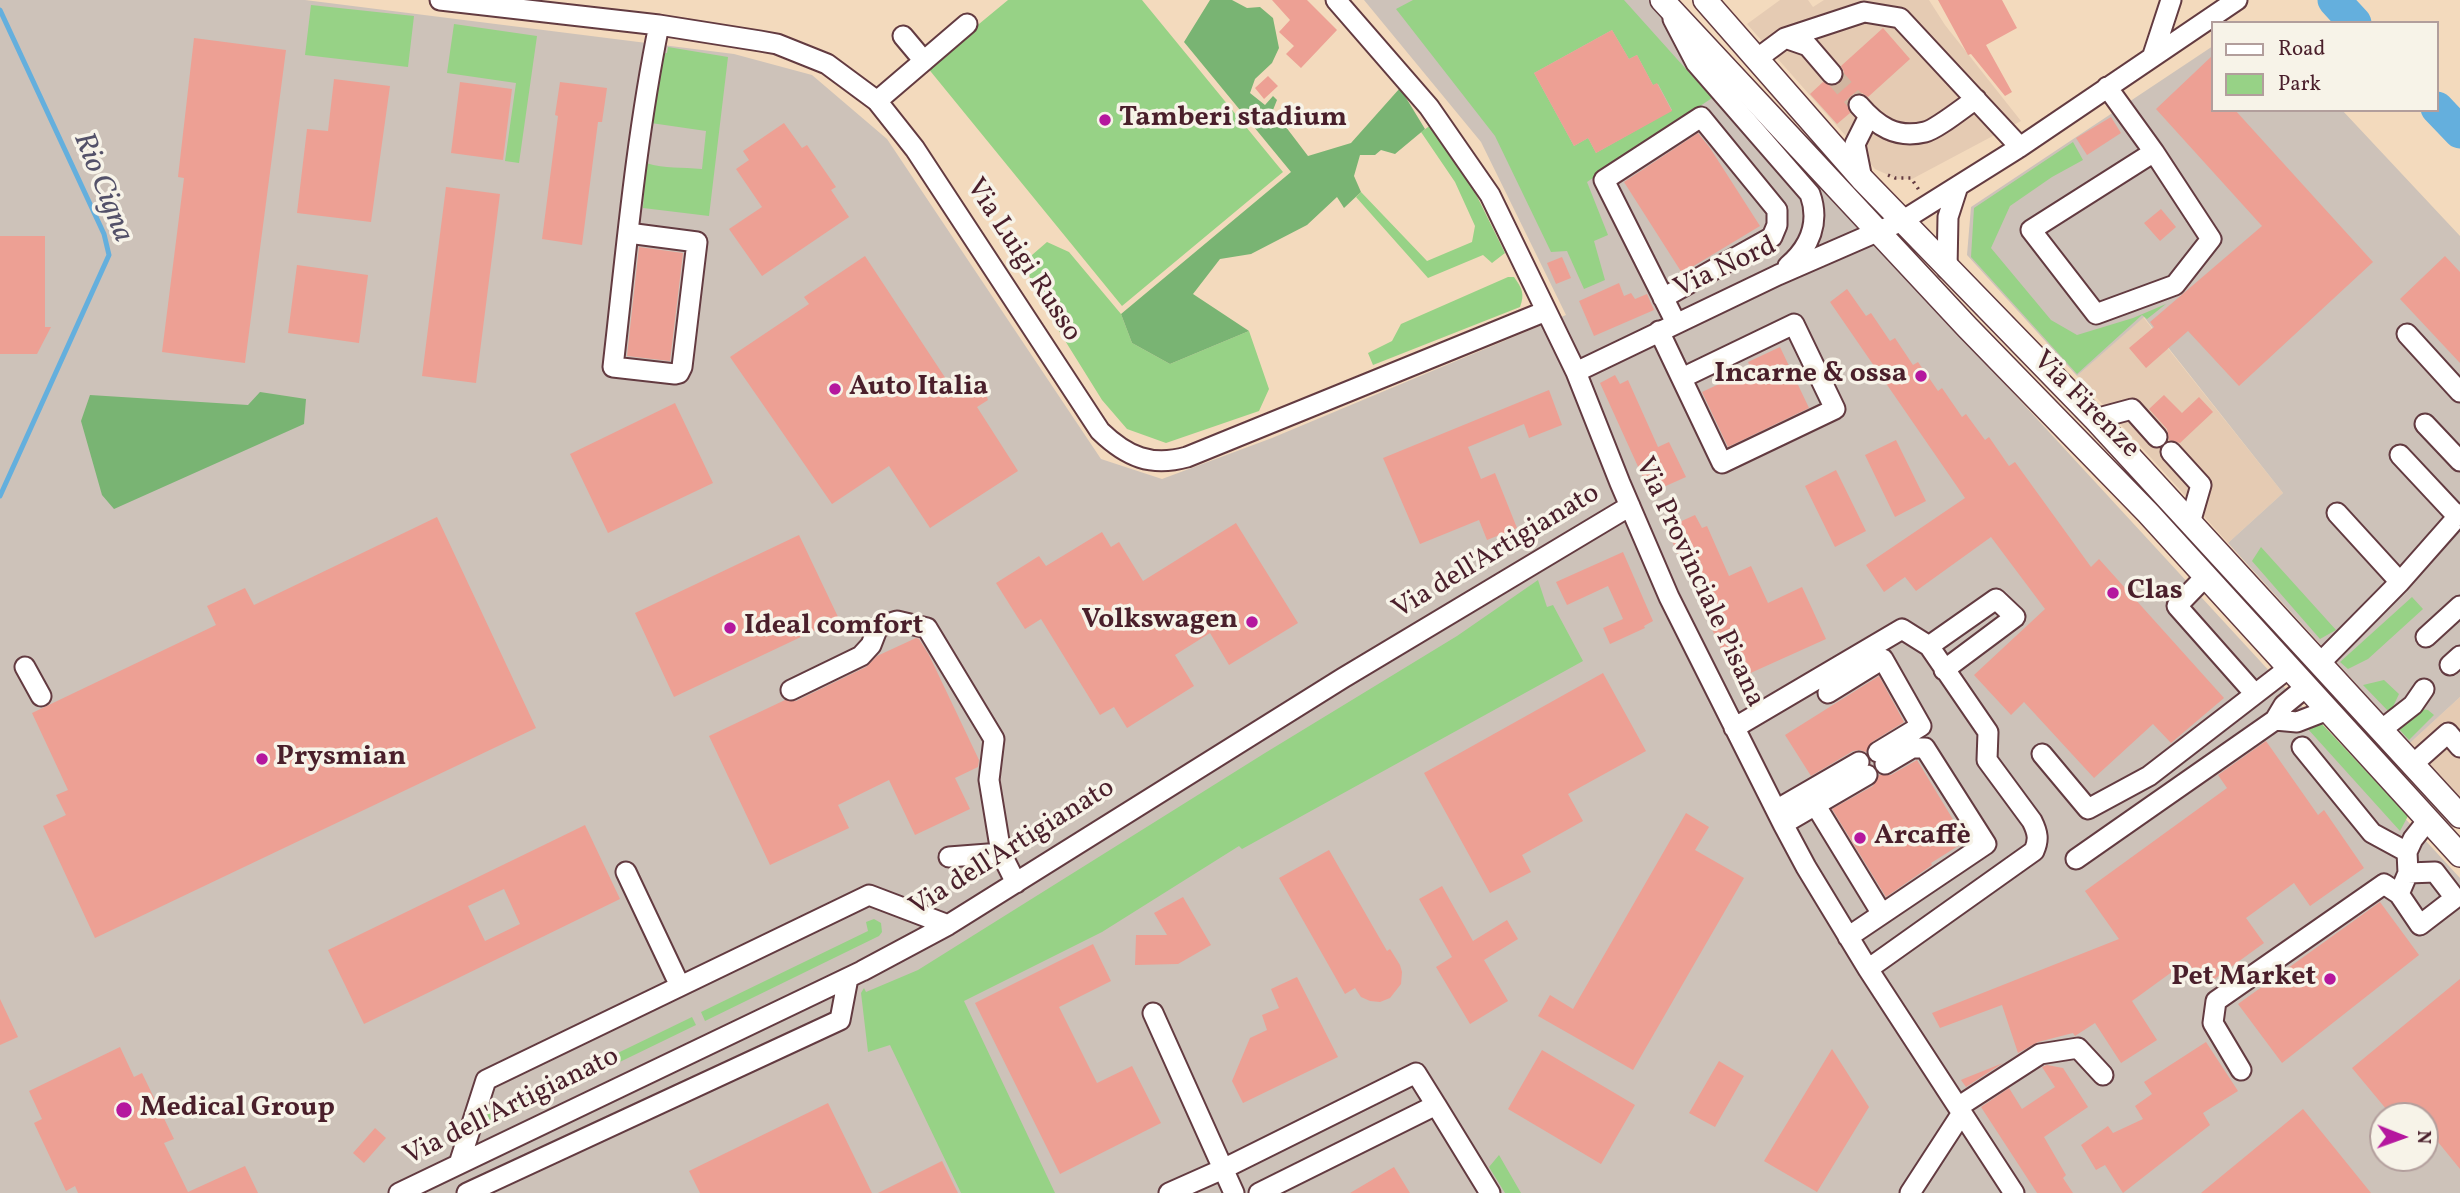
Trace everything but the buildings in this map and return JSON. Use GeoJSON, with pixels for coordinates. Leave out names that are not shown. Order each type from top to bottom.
{"type":"FeatureCollection","features":[{"type":"Feature","properties":{"kind":"main road","name":"Via Firenze"},"geometry":{"type":"LineString","coordinates":[[1705,0],[1872,176],[1902,222],[2095,419],[2460,817]]}},
{"type":"Feature","properties":{"kind":"main road","name":"Via Firenze"},"geometry":{"type":"LineString","coordinates":[[1663,1],[2025,388],[2113,476],[2460,855]]}},
{"type":"Feature","properties":{"kind":"street","name":"Via Luigi Russo"},"geometry":{"type":"LineString","coordinates":[[440,0],[659,25],[777,44],[827,64],[877,101],[915,149],[1100,431],[1123,450],[1146,460],[1160,462],[1187,457],[1546,311]]}},
{"type":"Feature","properties":{"kind":"street","name":"Via Provinciale Pisana"},"geometry":{"type":"LineString","coordinates":[[1336,0],[1429,107],[1490,195],[1576,372],[1670,597],[1806,867],[1868,969],[2014,1193]]}},
{"type":"Feature","properties":{"kind":"street"},"geometry":{"type":"LineString","coordinates":[[2153,55],[2171,0]]}},
{"type":"Feature","properties":{"kind":"street","name":"Via Firenze"},"geometry":{"type":"LineString","coordinates":[[1663,1],[1696,63],[1810,194],[1816,212],[1809,239],[1797,258],[1779,275]]}},
{"type":"Feature","properties":{"kind":"street","name":"Via Nord"},"geometry":{"type":"LineString","coordinates":[[1576,372],[1666,315],[1779,275],[1902,222],[2020,147],[2153,55],[2212,20],[2235,1]]}},
{"type":"Feature","properties":{"kind":"street"},"geometry":{"type":"LineString","coordinates":[[1758,58],[1785,38],[1870,6],[1900,18],[2020,147]]}},
{"type":"Feature","properties":{"kind":"street"},"geometry":{"type":"LineString","coordinates":[[877,101],[967,24]]}},
{"type":"Feature","properties":{"kind":"street"},"geometry":{"type":"LineString","coordinates":[[628,233],[697,242],[682,367],[679,373],[613,367],[628,233],[648,80],[659,25]]}},
{"type":"Feature","properties":{"kind":"street"},"geometry":{"type":"LineString","coordinates":[[903,36],[924,61]]}},
{"type":"Feature","properties":{"kind":"street"},"geometry":{"type":"LineString","coordinates":[[1785,38],[1808,46],[1832,74]]}},
{"type":"Feature","properties":{"kind":"street"},"geometry":{"type":"LineString","coordinates":[[2106,87],[2154,152],[2211,239],[2175,285],[2096,314],[2031,230],[2154,152]]}},
{"type":"Feature","properties":{"kind":"street"},"geometry":{"type":"LineString","coordinates":[[1872,176],[1855,144],[1864,110],[1891,133],[1926,132],[1976,99]]}},
{"type":"Feature","properties":{"kind":"street"},"geometry":{"type":"LineString","coordinates":[[1666,315],[1772,237],[1777,225],[1777,210],[1701,117],[1604,180],[1666,315],[1682,378],[1722,463],[1835,409],[1794,324],[1682,378]]}},
{"type":"Feature","properties":{"kind":"street"},"geometry":{"type":"LineString","coordinates":[[1947,269],[1948,218],[1958,186]]}},
{"type":"Feature","properties":{"kind":"street"},"geometry":{"type":"LineString","coordinates":[[2407,334],[2460,392]]}},
{"type":"Feature","properties":{"kind":"street"},"geometry":{"type":"LineString","coordinates":[[2095,419],[2132,409],[2157,436]]}},
{"type":"Feature","properties":{"kind":"street"},"geometry":{"type":"LineString","coordinates":[[2426,424],[2460,461]]}},
{"type":"Feature","properties":{"kind":"street"},"geometry":{"type":"LineString","coordinates":[[2171,452],[2201,485],[2190,523]]}},
{"type":"Feature","properties":{"kind":"street"},"geometry":{"type":"LineString","coordinates":[[2320,663],[2400,582],[2459,515],[2400,455]]}},
{"type":"Feature","properties":{"kind":"street","name":"Via dell'Artigianato"},"geometry":{"type":"LineString","coordinates":[[398,1193],[848,978],[948,925],[1343,678],[1630,506]]}},
{"type":"Feature","properties":{"kind":"street"},"geometry":{"type":"LineString","coordinates":[[2337,513],[2400,582]]}},
{"type":"Feature","properties":{"kind":"street"},"geometry":{"type":"LineString","coordinates":[[2205,577],[2177,606],[2255,694]]}},
{"type":"Feature","properties":{"kind":"street"},"geometry":{"type":"LineString","coordinates":[[1929,646],[1996,599],[2015,617],[1944,670]]}},
{"type":"Feature","properties":{"kind":"street"},"geometry":{"type":"LineString","coordinates":[[2426,637],[2460,606]]}},
{"type":"Feature","properties":{"kind":"street"},"geometry":{"type":"LineString","coordinates":[[791,690],[861,656],[871,645],[878,627],[897,621],[927,628],[993,739],[989,780],[1001,853],[1016,883]]}},
{"type":"Feature","properties":{"kind":"street"},"geometry":{"type":"LineString","coordinates":[[1734,728],[1902,629],[1929,646],[1987,732],[1987,760],[2032,821],[2037,832],[2038,843],[2035,851],[1868,969]]}},
{"type":"Feature","properties":{"kind":"street"},"geometry":{"type":"LineString","coordinates":[[1828,693],[1883,659],[1921,726],[1881,758],[1912,748],[1925,748],[1986,844],[1848,937]]}},
{"type":"Feature","properties":{"kind":"street"},"geometry":{"type":"LineString","coordinates":[[25,667],[41,696]]}},
{"type":"Feature","properties":{"kind":"street"},"geometry":{"type":"LineString","coordinates":[[2042,754],[2088,809],[2149,776],[2289,668]]}},
{"type":"Feature","properties":{"kind":"street"},"geometry":{"type":"LineString","coordinates":[[2076,859],[2275,720],[2284,705],[2306,687]]}},
{"type":"Feature","properties":{"kind":"street"},"geometry":{"type":"LineString","coordinates":[[2381,730],[2413,705],[2424,689]]}},
{"type":"Feature","properties":{"kind":"street"},"geometry":{"type":"LineString","coordinates":[[2275,720],[2297,722],[2328,710]]}},
{"type":"Feature","properties":{"kind":"street"},"geometry":{"type":"LineString","coordinates":[[2412,765],[2454,740]]}},
{"type":"Feature","properties":{"kind":"street"},"geometry":{"type":"LineString","coordinates":[[2302,747],[2372,833],[2407,852]]}},
{"type":"Feature","properties":{"kind":"street"},"geometry":{"type":"LineString","coordinates":[[1863,769],[1816,806],[1780,817],[1863,769]]}},
{"type":"Feature","properties":{"kind":"street"},"geometry":{"type":"LineString","coordinates":[[1816,806],[1882,914]]}},
{"type":"Feature","properties":{"kind":"street"},"geometry":{"type":"LineString","coordinates":[[2399,894],[2408,873],[2407,852],[2413,839],[2428,820]]}},
{"type":"Feature","properties":{"kind":"street"},"geometry":{"type":"LineString","coordinates":[[949,857],[1001,853]]}},
{"type":"Feature","properties":{"kind":"street"},"geometry":{"type":"LineString","coordinates":[[626,872],[680,986]]}},
{"type":"Feature","properties":{"kind":"street"},"geometry":{"type":"LineString","coordinates":[[2241,1070],[2213,1023],[2216,1001],[2384,884],[2399,894],[2420,925],[2455,898],[2435,872],[2408,873]]}},
{"type":"Feature","properties":{"kind":"street"},"geometry":{"type":"LineString","coordinates":[[459,1164],[486,1080],[869,895],[948,925]]}},
{"type":"Feature","properties":{"kind":"street"},"geometry":{"type":"LineString","coordinates":[[436,1175],[465,1193],[840,1020],[848,978]]}},
{"type":"Feature","properties":{"kind":"street"},"geometry":{"type":"LineString","coordinates":[[1153,1013],[1234,1193]]}},
{"type":"Feature","properties":{"kind":"street"},"geometry":{"type":"LineString","coordinates":[[1910,1193],[1960,1110],[2040,1054],[2078,1048],[2103,1075]]}},
{"type":"Feature","properties":{"kind":"street"},"geometry":{"type":"LineString","coordinates":[[1169,1193],[1416,1073],[1490,1193]]}},
{"type":"Feature","properties":{"kind":"street"},"geometry":{"type":"LineString","coordinates":[[1259,1193],[1436,1105]]}},
{"type":"Feature","properties":{"kind":"path"},"geometry":{"type":"LineString","coordinates":[[1872,176],[1912,180]]}},
{"type":"Feature","properties":{"kind":"shaded area"},"geometry":{"type":"Polygon","coordinates":[[[0,0],[305,0],[734,54],[812,75],[887,139],[1101,459],[1162,479],[1272,438],[1566,315],[1481,142],[1364,0],[1651,0],[2460,878],[2460,1193],[0,1193],[0,0]]]}},
{"type":"Feature","properties":{"kind":"shaded area"},"geometry":{"type":"Polygon","coordinates":[[[1780,0],[1808,0],[1813,7],[1824,0],[1929,0],[1945,25],[2021,121],[1912,179],[1897,179],[1875,169],[1747,24],[1780,0]]]}},
{"type":"Feature","properties":{"kind":"shaded area"},"geometry":{"type":"Polygon","coordinates":[[[2212,47],[2212,112],[2344,112],[2460,236],[2460,697],[2410,743],[2228,543],[2283,493],[2144,317],[2077,376],[1967,255],[1971,207],[2212,47]]]}},
{"type":"Feature","properties":{"kind":"shaded area"},"geometry":{"type":"Polygon","coordinates":[[[2143,317],[2283,493],[2228,543],[2077,376],[2143,317]]]}},
{"type":"Feature","properties":{"kind":"shaded area"},"geometry":{"type":"Polygon","coordinates":[[[2460,697],[2460,798],[2410,743],[2460,697]]]}},
{"type":"Feature","properties":{"kind":"green space","name":"Tamberi stadium"},"geometry":{"type":"Polygon","coordinates":[[[1008,0],[1142,0],[1283,172],[1122,306],[927,67],[1008,0]]]}},
{"type":"Feature","properties":{"kind":"green space"},"geometry":{"type":"Polygon","coordinates":[[[1210,0],[1232,0],[1247,8],[1260,7],[1273,18],[1279,48],[1272,63],[1255,79],[1250,93],[1265,105],[1273,96],[1277,100],[1273,110],[1308,156],[1351,143],[1400,88],[1425,129],[1395,154],[1381,150],[1375,155],[1360,155],[1354,176],[1361,192],[1344,208],[1337,197],[1307,225],[1251,254],[1220,259],[1193,294],[1249,331],[1170,364],[1132,343],[1121,314],[1291,172],[1184,42],[1210,0]]]}},
{"type":"Feature","properties":{"kind":"green space"},"geometry":{"type":"Polygon","coordinates":[[[1413,0],[1624,0],[1712,98],[1587,182],[1608,235],[1594,241],[1605,280],[1584,289],[1567,251],[1551,252],[1495,136],[1396,9],[1413,0]],[[1612,30],[1534,73],[1574,146],[1588,138],[1596,153],[1672,110],[1658,84],[1653,85],[1637,55],[1629,59],[1612,30]]]}},
{"type":"Feature","properties":{"kind":"green space"},"geometry":{"type":"Polygon","coordinates":[[[311,5],[414,16],[408,67],[305,55],[311,5]]]}},
{"type":"Feature","properties":{"kind":"green space"},"geometry":{"type":"Polygon","coordinates":[[[454,24],[537,36],[519,163],[505,161],[516,83],[447,73],[454,24]]]}},
{"type":"Feature","properties":{"kind":"green space"},"geometry":{"type":"Polygon","coordinates":[[[668,47],[728,57],[709,216],[643,208],[646,163],[702,169],[706,131],[651,123],[660,54],[667,53],[668,47]]]}},
{"type":"Feature","properties":{"kind":"green space"},"geometry":{"type":"Polygon","coordinates":[[[1431,125],[1466,174],[1505,253],[1492,263],[1483,255],[1428,278],[1356,197],[1361,192],[1427,261],[1472,242],[1475,226],[1455,182],[1421,132],[1431,125]]]}},
{"type":"Feature","properties":{"kind":"green space"},"geometry":{"type":"Polygon","coordinates":[[[2073,142],[2083,160],[2052,177],[2010,206],[1991,248],[2051,320],[2077,335],[2133,318],[2166,304],[2147,319],[2142,315],[2077,374],[1971,257],[1974,208],[2073,142]]]}},
{"type":"Feature","properties":{"kind":"green space"},"geometry":{"type":"Polygon","coordinates":[[[1047,242],[1069,252],[1121,314],[1132,343],[1170,364],[1249,331],[1269,389],[1259,411],[1166,443],[1127,429],[1102,400],[1036,294],[1029,275],[1032,255],[1047,242]]]}},
{"type":"Feature","properties":{"kind":"green space"},"geometry":{"type":"Polygon","coordinates":[[[1508,277],[1514,277],[1521,288],[1520,307],[1373,365],[1368,353],[1392,341],[1401,324],[1508,277]]]}},
{"type":"Feature","properties":{"kind":"green space"},"geometry":{"type":"Polygon","coordinates":[[[260,392],[306,399],[304,424],[114,509],[102,495],[81,421],[90,395],[248,405],[260,392]]]}},
{"type":"Feature","properties":{"kind":"green space"},"geometry":{"type":"Polygon","coordinates":[[[2261,547],[2336,630],[2320,639],[2252,561],[2261,547]]]}},
{"type":"Feature","properties":{"kind":"green space"},"geometry":{"type":"Polygon","coordinates":[[[1538,580],[1547,607],[1553,605],[1583,661],[1242,849],[1239,846],[1102,932],[964,1001],[1055,1193],[961,1193],[890,1045],[868,1052],[861,993],[864,988],[866,992],[918,970],[1457,636],[1538,580]]]}},
{"type":"Feature","properties":{"kind":"green space"},"geometry":{"type":"Polygon","coordinates":[[[2412,597],[2423,609],[2368,659],[2348,669],[2340,662],[2412,597]]]}},
{"type":"Feature","properties":{"kind":"green space"},"geometry":{"type":"Polygon","coordinates":[[[2384,680],[2399,694],[2390,713],[2363,685],[2384,680]]]}},
{"type":"Feature","properties":{"kind":"green space"},"geometry":{"type":"Polygon","coordinates":[[[2422,709],[2434,715],[2409,740],[2398,728],[2422,709]]]}},
{"type":"Feature","properties":{"kind":"green space"},"geometry":{"type":"Polygon","coordinates":[[[2322,724],[2408,816],[2400,831],[2307,728],[2322,724]]]}},
{"type":"Feature","properties":{"kind":"green space"},"geometry":{"type":"Polygon","coordinates":[[[874,919],[881,923],[882,932],[879,936],[705,1021],[701,1012],[868,931],[866,922],[874,919]]]}},
{"type":"Feature","properties":{"kind":"green space"},"geometry":{"type":"Polygon","coordinates":[[[692,1017],[696,1025],[492,1124],[486,1113],[490,1104],[493,1103],[498,1111],[692,1017]]]}},
{"type":"Feature","properties":{"kind":"green space"},"geometry":{"type":"Polygon","coordinates":[[[1499,1155],[1521,1193],[1505,1193],[1489,1167],[1499,1155]]]}},
{"type":"Feature","properties":{"kind":"waterway"},"geometry":{"type":"LineString","coordinates":[[2334,0],[2353,21]]}},
{"type":"Feature","properties":{"kind":"waterway","name":"Rio Cigna"},"geometry":{"type":"LineString","coordinates":[[0,10],[104,234],[109,255],[0,496]]}},
{"type":"Feature","properties":{"kind":"waterway"},"geometry":{"type":"LineString","coordinates":[[2439,110],[2460,132]]}},
{"type":"Feature","properties":{"kind":"tunnel"},"geometry":{"type":"LineString","coordinates":[[1832,74],[1859,105]]}},
{"type":"Feature","properties":{"kind":"place","name":"Tamberi stadium"},"geometry":{"type":"Point","coordinates":[1105,120]}},
{"type":"Feature","properties":{"kind":"place","name":"Incarne & ossa"},"geometry":{"type":"Point","coordinates":[1921,376]}},
{"type":"Feature","properties":{"kind":"place","name":"Auto Italia"},"geometry":{"type":"Point","coordinates":[835,389]}},
{"type":"Feature","properties":{"kind":"place","name":"Clas"},"geometry":{"type":"Point","coordinates":[2113,593]}},
{"type":"Feature","properties":{"kind":"place","name":"Volkswagen"},"geometry":{"type":"Point","coordinates":[1252,622]}},
{"type":"Feature","properties":{"kind":"place","name":"Ideal comfort"},"geometry":{"type":"Point","coordinates":[730,628]}},
{"type":"Feature","properties":{"kind":"place","name":"Prysmian"},"geometry":{"type":"Point","coordinates":[262,759]}},
{"type":"Feature","properties":{"kind":"place","name":"Arcaffè"},"geometry":{"type":"Point","coordinates":[1860,838]}},
{"type":"Feature","properties":{"kind":"place","name":"Pet Market"},"geometry":{"type":"Point","coordinates":[2330,979]}},
{"type":"Feature","properties":{"kind":"place","name":"Medical Group"},"geometry":{"type":"Point","coordinates":[124,1110]}}]}
